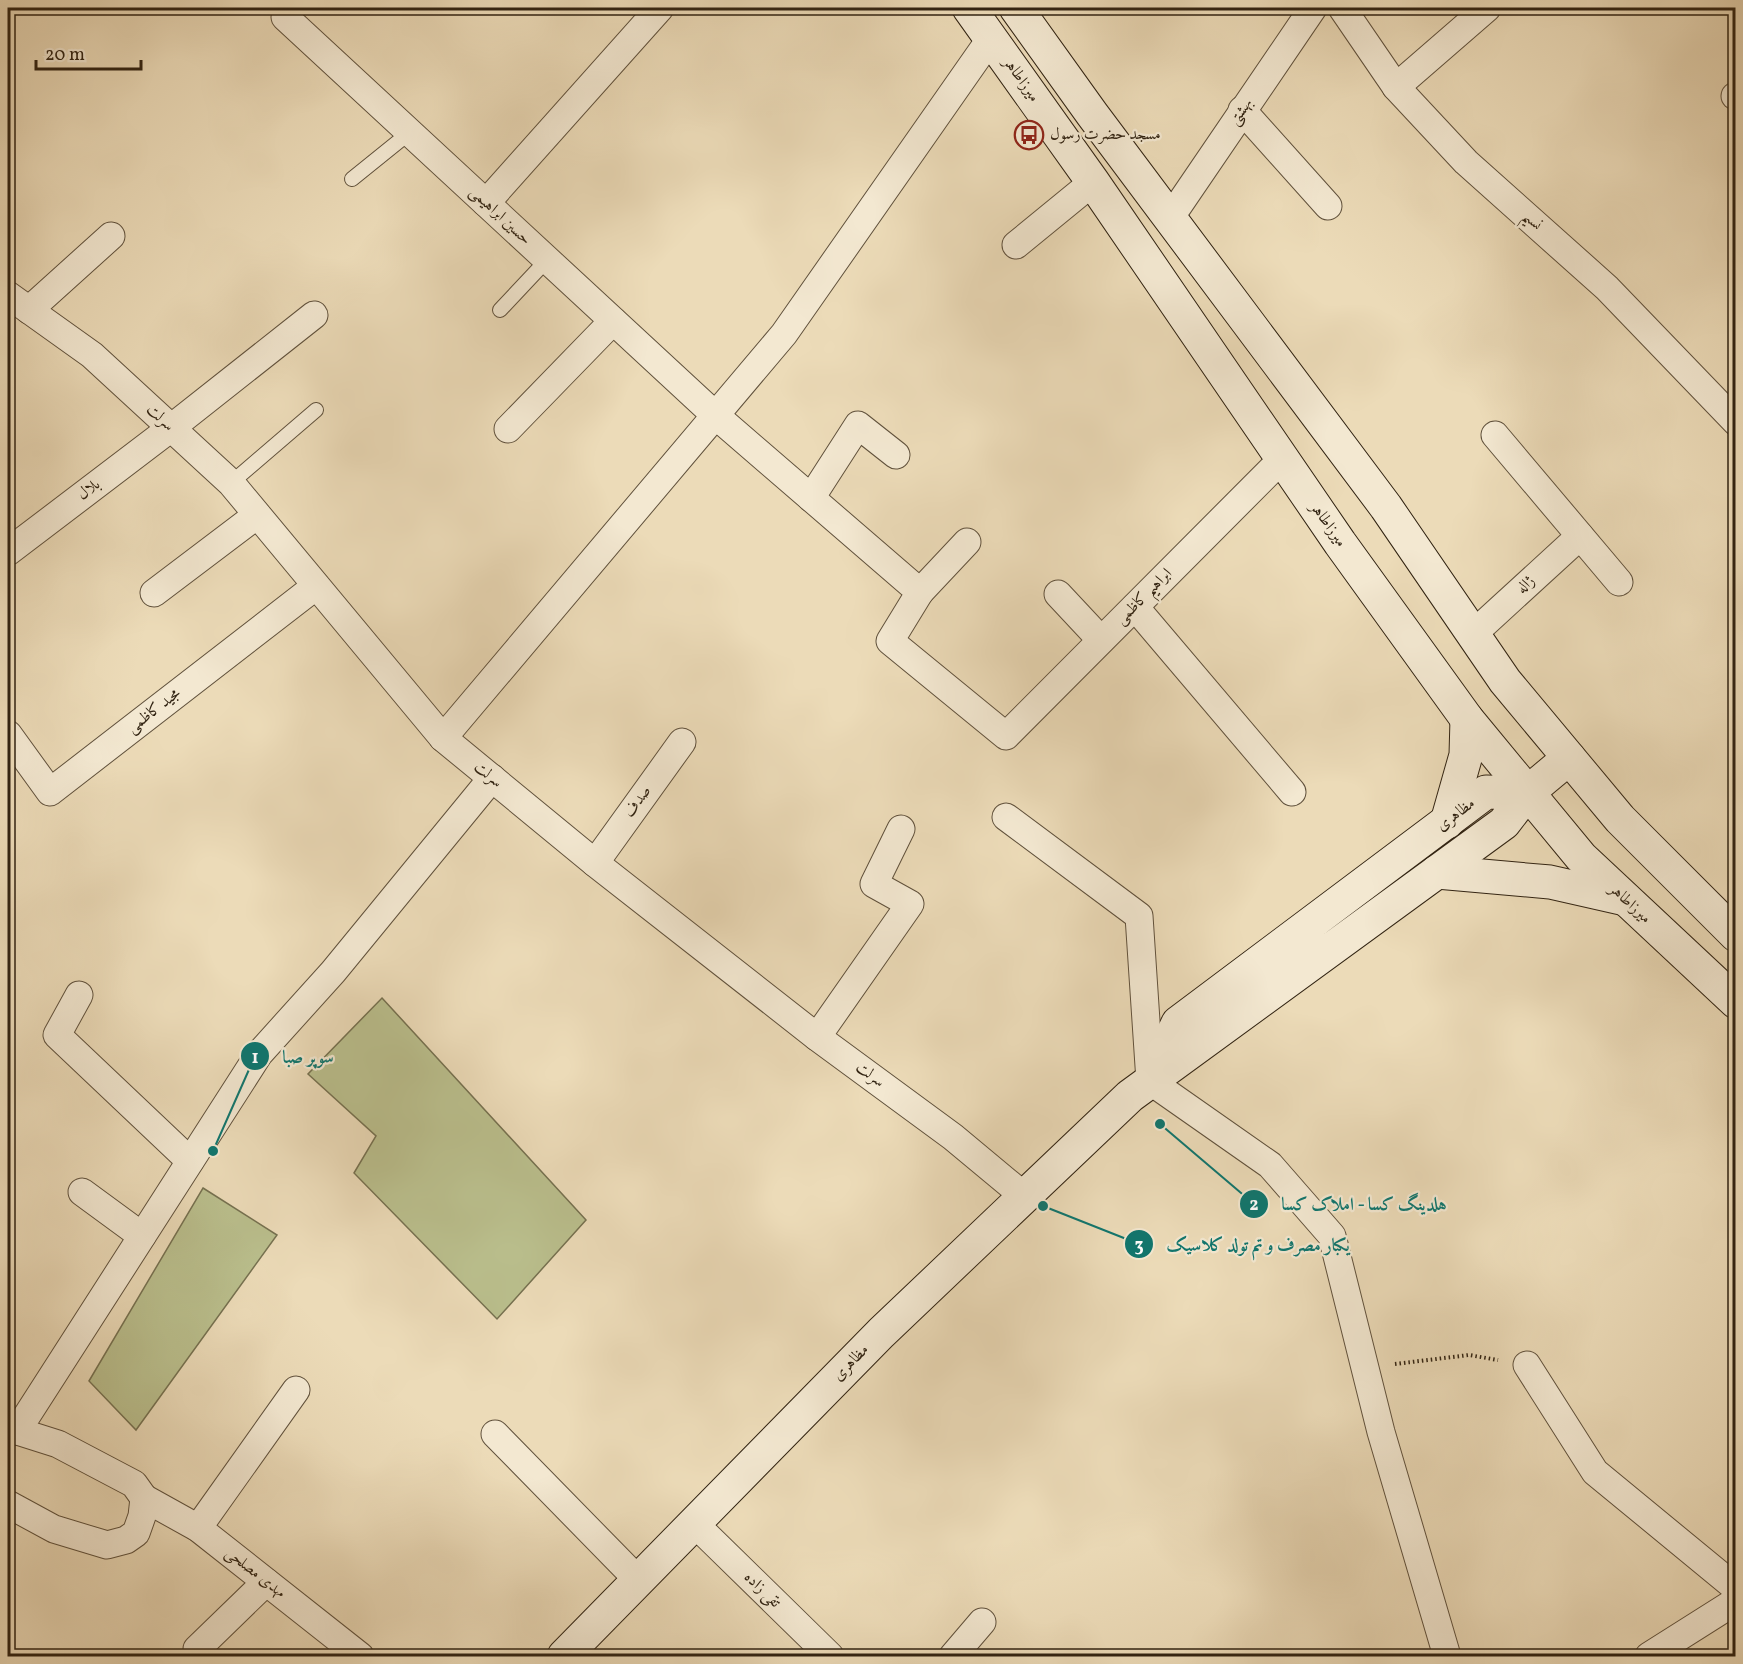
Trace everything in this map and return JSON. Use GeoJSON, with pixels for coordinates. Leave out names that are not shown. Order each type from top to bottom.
{"type":"FeatureCollection","features":[{"type":"Feature","properties":{"kind":"main road","name":"میرزاطاهر"},"geometry":{"type":"LineString","coordinates":[[969,8],[1093,182],[1282,459],[1467,719],[1581,857],[1736,1002]]}},
{"type":"Feature","properties":{"kind":"main road"},"geometry":{"type":"LineString","coordinates":[[1016,8],[1092,114],[1386,507],[1505,681],[1620,819],[1736,935]]}},
{"type":"Feature","properties":{"kind":"main road"},"geometry":{"type":"LineString","coordinates":[[1447,822],[1466,755],[1467,719]]}},
{"type":"Feature","properties":{"kind":"main road"},"geometry":{"type":"LineString","coordinates":[[1527,793],[1569,758]]}},
{"type":"Feature","properties":{"kind":"main road","name":"مظاهری"},"geometry":{"type":"LineString","coordinates":[[1150,1081],[1178,1023],[1486,792],[1527,793]]}},
{"type":"Feature","properties":{"kind":"main road","name":"مظاهری"},"geometry":{"type":"LineString","coordinates":[[564,1656],[881,1333],[1130,1096],[1504,824],[1527,793]]}},
{"type":"Feature","properties":{"kind":"main road"},"geometry":{"type":"LineString","coordinates":[[1437,872],[1550,882],[1626,900]]}},
{"type":"Feature","properties":{"kind":"street"},"geometry":{"type":"LineString","coordinates":[[486,203],[660,8]]}},
{"type":"Feature","properties":{"kind":"street","name":"بهشتی"},"geometry":{"type":"LineString","coordinates":[[1170,218],[1313,8]]}},
{"type":"Feature","properties":{"kind":"street","name":"نسیم"},"geometry":{"type":"LineString","coordinates":[[1342,8],[1396,87],[1466,162],[1607,288],[1736,422]]}},
{"type":"Feature","properties":{"kind":"street"},"geometry":{"type":"LineString","coordinates":[[1396,87],[1487,8]]}},
{"type":"Feature","properties":{"kind":"street","name":"حسین ابراهیمی"},"geometry":{"type":"LineString","coordinates":[[285,17],[715,415],[920,592]]}},
{"type":"Feature","properties":{"kind":"street"},"geometry":{"type":"LineString","coordinates":[[442,738],[784,333],[991,38]]}},
{"type":"Feature","properties":{"kind":"street"},"geometry":{"type":"LineString","coordinates":[[1242,110],[1328,206]]}},
{"type":"Feature","properties":{"kind":"street"},"geometry":{"type":"LineString","coordinates":[[1016,245],[1093,182]]}},
{"type":"Feature","properties":{"kind":"street"},"geometry":{"type":"LineString","coordinates":[[18,302],[111,236]]}},
{"type":"Feature","properties":{"kind":"street","name":"سرلت"},"geometry":{"type":"LineString","coordinates":[[18,302],[92,355],[231,483],[442,738],[595,863],[817,1037],[953,1137],[1024,1196]]}},
{"type":"Feature","properties":{"kind":"street","name":"بلال"},"geometry":{"type":"LineString","coordinates":[[8,552],[314,315]]}},
{"type":"Feature","properties":{"kind":"street"},"geometry":{"type":"LineString","coordinates":[[508,429],[613,321]]}},
{"type":"Feature","properties":{"kind":"street"},"geometry":{"type":"LineString","coordinates":[[811,498],[858,425],[896,455]]}},
{"type":"Feature","properties":{"kind":"street"},"geometry":{"type":"LineString","coordinates":[[1495,435],[1619,582]]}},
{"type":"Feature","properties":{"kind":"street","name":"ابراهیم کاظمی"},"geometry":{"type":"LineString","coordinates":[[920,592],[890,641],[1006,736],[1282,459]]}},
{"type":"Feature","properties":{"kind":"street"},"geometry":{"type":"LineString","coordinates":[[154,594],[257,514]]}},
{"type":"Feature","properties":{"kind":"street","name":"ژاله"},"geometry":{"type":"LineString","coordinates":[[1473,634],[1580,536]]}},
{"type":"Feature","properties":{"kind":"street"},"geometry":{"type":"LineString","coordinates":[[920,592],[967,542]]}},
{"type":"Feature","properties":{"kind":"street","name":"مجید کاظمی"},"geometry":{"type":"LineString","coordinates":[[8,734],[50,792],[316,586]]}},
{"type":"Feature","properties":{"kind":"street"},"geometry":{"type":"LineString","coordinates":[[1058,594],[1101,640]]}},
{"type":"Feature","properties":{"kind":"street"},"geometry":{"type":"LineString","coordinates":[[1135,607],[1292,792]]}},
{"type":"Feature","properties":{"kind":"street","name":"صدف"},"geometry":{"type":"LineString","coordinates":[[595,863],[682,742]]}},
{"type":"Feature","properties":{"kind":"street"},"geometry":{"type":"LineString","coordinates":[[12,1431],[142,1236],[259,1054],[333,972],[492,778]]}},
{"type":"Feature","properties":{"kind":"street"},"geometry":{"type":"LineString","coordinates":[[1006,817],[1138,916],[1150,1081],[1270,1165],[1332,1236],[1381,1432],[1447,1656]]}},
{"type":"Feature","properties":{"kind":"street"},"geometry":{"type":"LineString","coordinates":[[817,1037],[909,904],[874,884],[902,829]]}},
{"type":"Feature","properties":{"kind":"street"},"geometry":{"type":"LineString","coordinates":[[79,995],[57,1035],[190,1161]]}},
{"type":"Feature","properties":{"kind":"street"},"geometry":{"type":"LineString","coordinates":[[82,1192],[142,1236]]}},
{"type":"Feature","properties":{"kind":"street"},"geometry":{"type":"LineString","coordinates":[[1527,1365],[1595,1472],[1736,1588]]}},
{"type":"Feature","properties":{"kind":"street"},"geometry":{"type":"LineString","coordinates":[[198,1528],[296,1390]]}},
{"type":"Feature","properties":{"kind":"street","name":"مهدی مصلحی"},"geometry":{"type":"LineString","coordinates":[[12,1431],[58,1444],[134,1484],[144,1498],[198,1528],[360,1656]]}},
{"type":"Feature","properties":{"kind":"street"},"geometry":{"type":"LineString","coordinates":[[495,1434],[638,1580]]}},
{"type":"Feature","properties":{"kind":"street"},"geometry":{"type":"LineString","coordinates":[[8,1506],[54,1529],[107,1545],[126,1540],[136,1533],[142,1516],[144,1498]]}},
{"type":"Feature","properties":{"kind":"street","name":"تقی زاده"},"geometry":{"type":"LineString","coordinates":[[694,1523],[830,1656]]}},
{"type":"Feature","properties":{"kind":"street"},"geometry":{"type":"LineString","coordinates":[[197,1648],[266,1582]]}},
{"type":"Feature","properties":{"kind":"street"},"geometry":{"type":"LineString","coordinates":[[1649,1656],[1736,1601]]}},
{"type":"Feature","properties":{"kind":"street"},"geometry":{"type":"LineString","coordinates":[[953,1656],[982,1622]]}},
{"type":"Feature","properties":{"kind":"lane"},"geometry":{"type":"LineString","coordinates":[[352,179],[409,133]]}},
{"type":"Feature","properties":{"kind":"lane"},"geometry":{"type":"LineString","coordinates":[[500,310],[547,260]]}},
{"type":"Feature","properties":{"kind":"lane"},"geometry":{"type":"LineString","coordinates":[[231,483],[316,410]]}},
{"type":"Feature","properties":{"kind":"path"},"geometry":{"type":"LineString","coordinates":[[1365,1368],[1469,1355],[1527,1365]]}},
{"type":"Feature","properties":{"kind":"green space"},"geometry":{"type":"Polygon","coordinates":[[[382,998],[586,1220],[497,1319],[354,1173],[376,1136],[308,1074],[382,998]]]}},
{"type":"Feature","properties":{"kind":"green space"},"geometry":{"type":"Polygon","coordinates":[[[203,1188],[277,1235],[136,1430],[89,1381],[203,1188]]]}},
{"type":"Feature","properties":{"kind":"place","name":"مسجد حضرت رسول"},"geometry":{"type":"Point","coordinates":[1029,135]}},
{"type":"Feature","properties":{"kind":"place","name":"هلدینگ کسا - املاک کسا"},"geometry":{"type":"Point","coordinates":[1160,1124]}},
{"type":"Feature","properties":{"kind":"place","name":"سوپر صبا"},"geometry":{"type":"Point","coordinates":[213,1151]}},
{"type":"Feature","properties":{"kind":"place","name":"یکبار مصرف و تم تولد کلاسیک"},"geometry":{"type":"Point","coordinates":[1043,1206]}}]}
